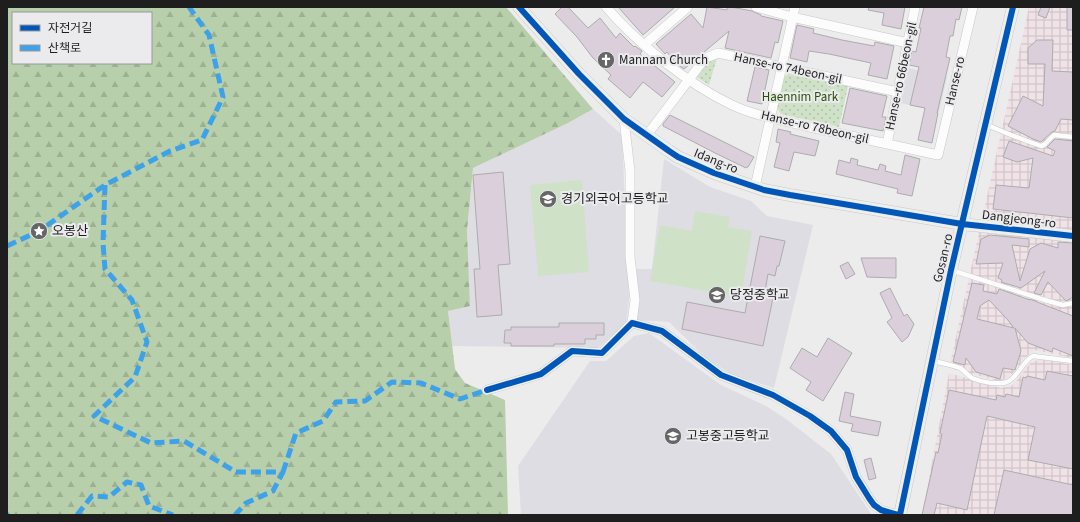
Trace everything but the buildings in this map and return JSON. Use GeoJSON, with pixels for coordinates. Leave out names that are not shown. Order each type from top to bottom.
{"type":"FeatureCollection","features":[{"type":"Feature","properties":{"kind":"street","name":"Idang-ro"},"geometry":{"type":"LineString","coordinates":[[520,7],[579,74],[624,119],[678,157],[714,173],[754,187],[790,195],[962,224]]}},
{"type":"Feature","properties":{"kind":"street"},"geometry":{"type":"LineString","coordinates":[[644,45],[688,7]]}},
{"type":"Feature","properties":{"kind":"street"},"geometry":{"type":"LineString","coordinates":[[756,7],[792,17],[908,43]]}},
{"type":"Feature","properties":{"kind":"street"},"geometry":{"type":"LineString","coordinates":[[754,187],[794,7]]}},
{"type":"Feature","properties":{"kind":"street","name":"Hanse-ro 66beon-gil"},"geometry":{"type":"LineString","coordinates":[[887,144],[915,7]]}},
{"type":"Feature","properties":{"kind":"street","name":"Hanse-ro"},"geometry":{"type":"LineString","coordinates":[[938,155],[973,7]]}},
{"type":"Feature","properties":{"kind":"street","name":"Gosan-ro"},"geometry":{"type":"LineString","coordinates":[[899,515],[933,361],[951,270],[1013,7]]}},
{"type":"Feature","properties":{"kind":"street","name":"Hanse-ro 78beon-gil"},"geometry":{"type":"LineString","coordinates":[[609,8],[644,45],[659,58],[689,79],[732,105],[770,118],[938,155]]}},
{"type":"Feature","properties":{"kind":"street","name":"Hanse-ro 74beon-gil"},"geometry":{"type":"LineString","coordinates":[[647,135],[706,58],[718,52],[898,92]]}},
{"type":"Feature","properties":{"kind":"street"},"geometry":{"type":"LineString","coordinates":[[487,390],[541,374],[572,352],[602,353],[632,323],[635,300],[630,257],[630,171],[624,119]]}},
{"type":"Feature","properties":{"kind":"street","name":"Dangjeong-ro"},"geometry":{"type":"LineString","coordinates":[[962,224],[1073,236]]}},
{"type":"Feature","properties":{"kind":"street"},"geometry":{"type":"LineString","coordinates":[[632,323],[662,331],[721,375],[773,395],[810,416],[831,432],[847,450],[856,477],[874,505],[881,510],[899,515]]}},
{"type":"Feature","properties":{"kind":"lane"},"geometry":{"type":"LineString","coordinates":[[985,125],[1041,146],[1054,135],[1073,136]]}},
{"type":"Feature","properties":{"kind":"lane"},"geometry":{"type":"LineString","coordinates":[[951,270],[1048,301],[1063,305],[1073,303]]}},
{"type":"Feature","properties":{"kind":"lane"},"geometry":{"type":"LineString","coordinates":[[933,361],[959,368],[972,378],[992,383],[999,383],[1009,380],[1029,358],[1033,356],[1073,361]]}},
{"type":"Feature","properties":{"kind":"shaded area"},"geometry":{"type":"Polygon","coordinates":[[[1029,7],[1073,7],[1073,358],[1034,350],[1024,359],[1013,373],[1005,379],[999,381],[949,368],[1029,7]]]}},
{"type":"Feature","properties":{"kind":"shaded area"},"geometry":{"type":"Polygon","coordinates":[[[908,68],[947,77],[939,112],[901,103],[908,68]]]}},
{"type":"Feature","properties":{"kind":"shaded area","name":"경기외국어고등학교"},"geometry":{"type":"Polygon","coordinates":[[[593,109],[622,135],[629,299],[626,324],[598,348],[452,346],[448,311],[470,305],[467,231],[473,168],[568,123],[593,109]]]}},
{"type":"Feature","properties":{"kind":"shaded area","name":"당정중학교"},"geometry":{"type":"Polygon","coordinates":[[[664,159],[710,187],[751,201],[767,216],[813,225],[774,388],[733,375],[707,359],[669,322],[637,320],[636,269],[652,269],[664,159]]]}},
{"type":"Feature","properties":{"kind":"shaded area","name":"고봉중고등학교"},"geometry":{"type":"Polygon","coordinates":[[[649,333],[721,385],[766,406],[786,419],[831,454],[872,515],[521,515],[518,466],[590,361],[606,361],[634,336],[649,333]]]}},
{"type":"Feature","properties":{"kind":"shaded area"},"geometry":{"type":"Polygon","coordinates":[[[1042,359],[1073,365],[1073,515],[922,515],[949,373],[1001,388],[1011,386],[1031,362],[1042,359]]]}},
{"type":"Feature","properties":{"kind":"green space"},"geometry":{"type":"Polygon","coordinates":[[[7,7],[506,7],[593,109],[568,123],[473,168],[467,231],[470,306],[448,311],[455,369],[465,383],[505,400],[508,515],[7,515],[7,7]]]}},
{"type":"Feature","properties":{"kind":"green space"},"geometry":{"type":"Polygon","coordinates":[[[717,58],[709,85],[694,75],[704,63],[717,58]]]}},
{"type":"Feature","properties":{"kind":"green space","name":"Haennim Park"},"geometry":{"type":"Polygon","coordinates":[[[788,74],[848,86],[839,127],[781,114],[777,108],[783,78],[788,74]]]}},
{"type":"Feature","properties":{"kind":"green space"},"geometry":{"type":"Polygon","coordinates":[[[582,180],[589,272],[538,276],[530,185],[582,180]]]}},
{"type":"Feature","properties":{"kind":"green space"},"geometry":{"type":"Polygon","coordinates":[[[695,211],[730,217],[728,227],[752,231],[741,297],[650,281],[660,225],[692,231],[695,211]]]}},
{"type":"Feature","properties":{"kind":"marked path"},"geometry":{"type":"LineString","coordinates":[[7,246],[39,231],[105,185],[170,151],[202,140],[223,97],[209,35],[189,7]]}},
{"type":"Feature","properties":{"kind":"marked path"},"geometry":{"type":"LineString","coordinates":[[105,185],[103,243],[105,269],[132,300],[147,342],[135,377],[94,416],[151,443],[184,441],[236,472],[283,472],[273,491],[246,503],[235,515]]}},
{"type":"Feature","properties":{"kind":"marked path"},"geometry":{"type":"LineString","coordinates":[[283,472],[296,433],[323,421],[336,402],[365,401],[392,382],[421,383],[460,399],[487,390]]}},
{"type":"Feature","properties":{"kind":"marked path"},"geometry":{"type":"LineString","coordinates":[[77,515],[92,496],[109,497],[127,482],[141,485],[149,506],[173,515]]}},
{"type":"Feature","properties":{"kind":"cycle path"},"geometry":{"type":"LineString","coordinates":[[519,7],[579,74],[624,119],[678,157],[714,173],[764,190],[790,195],[962,224],[1073,236]]}},
{"type":"Feature","properties":{"kind":"cycle path"},"geometry":{"type":"LineString","coordinates":[[900,515],[951,270],[1013,7]]}},
{"type":"Feature","properties":{"kind":"cycle path"},"geometry":{"type":"LineString","coordinates":[[487,390],[541,374],[572,351],[602,353],[632,323],[662,331],[721,375],[773,395],[810,416],[831,431],[847,450],[856,477],[874,505],[881,510],[898,515]]}},
{"type":"Feature","properties":{"kind":"place","name":"Mannam Church"},"geometry":{"type":"Point","coordinates":[606,60]}},
{"type":"Feature","properties":{"kind":"place","name":"경기외국어고등학교"},"geometry":{"type":"Point","coordinates":[548,199]}},
{"type":"Feature","properties":{"kind":"place","name":"오봉산"},"geometry":{"type":"Point","coordinates":[39,231]}},
{"type":"Feature","properties":{"kind":"place","name":"당정중학교"},"geometry":{"type":"Point","coordinates":[717,295]}},
{"type":"Feature","properties":{"kind":"place","name":"고봉중고등학교"},"geometry":{"type":"Point","coordinates":[673,436]}}]}
